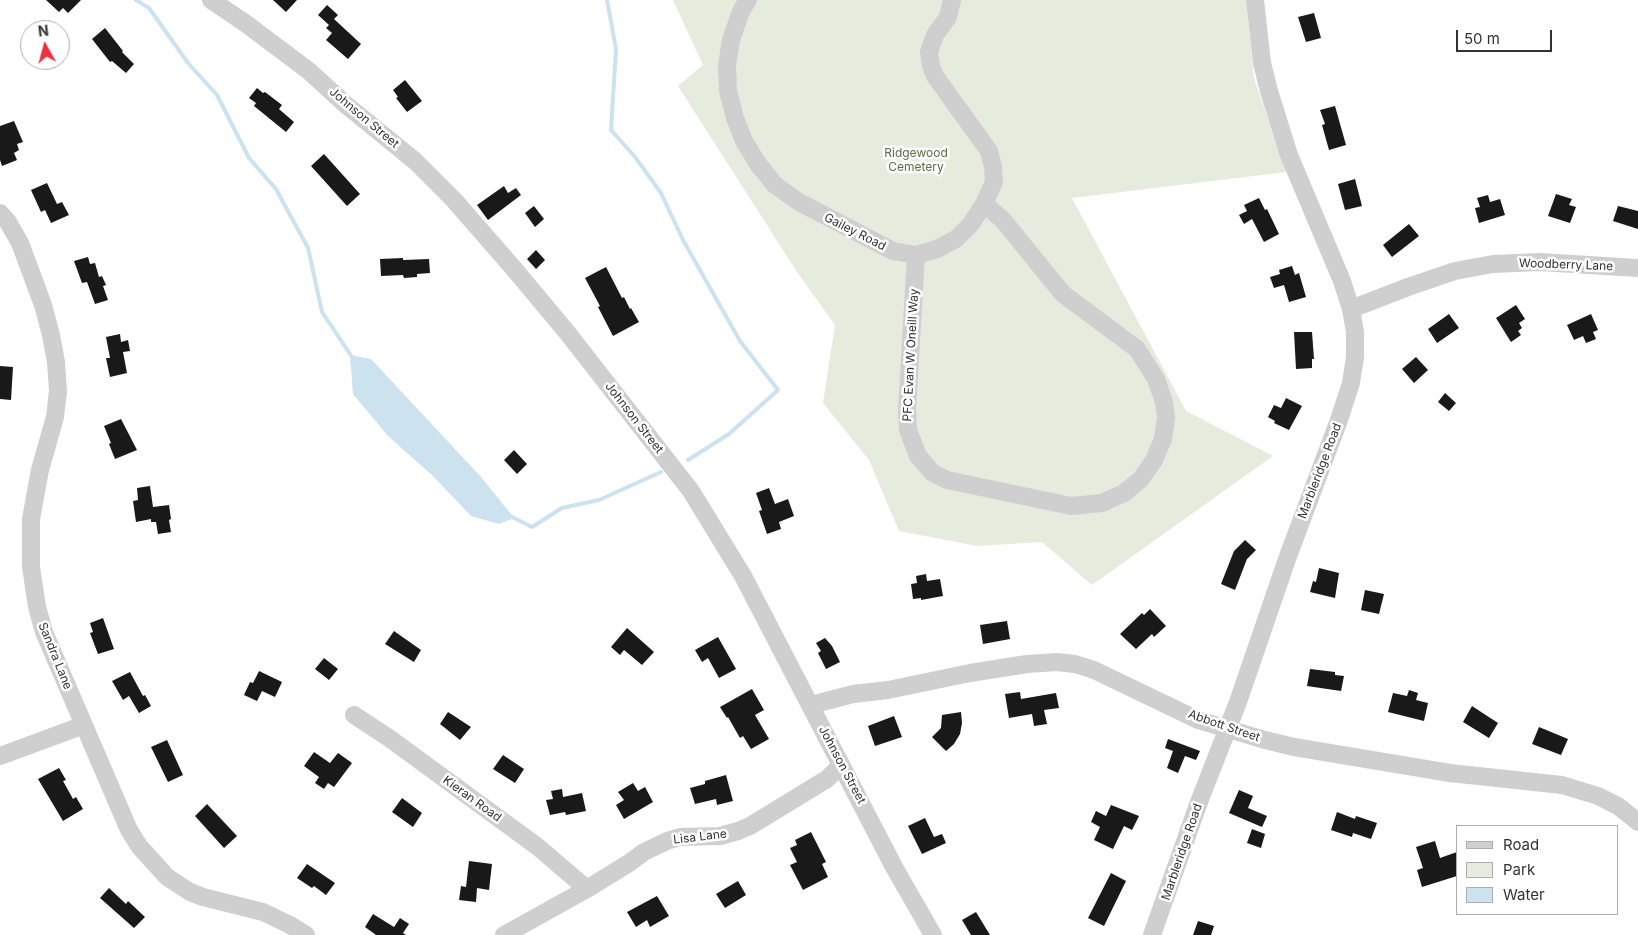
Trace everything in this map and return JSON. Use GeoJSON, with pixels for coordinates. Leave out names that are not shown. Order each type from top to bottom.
{"type":"FeatureCollection","features":[{"type":"Feature","properties":{"kind":"street","name":"Johnson Street"},"geometry":{"type":"LineString","coordinates":[[211,0],[309,71],[345,104],[415,161],[462,210],[515,270],[566,331],[691,491],[742,576],[912,899],[933,935]]}},
{"type":"Feature","properties":{"kind":"street","name":"Gailey Road"},"geometry":{"type":"LineString","coordinates":[[748,0],[732,40],[727,65],[728,91],[735,118],[744,141],[758,164],[775,186],[799,202],[893,251],[916,255],[937,249],[956,239],[972,224],[994,182],[994,167],[989,151],[935,76],[930,66],[929,52],[935,36],[948,17],[952,0]]}},
{"type":"Feature","properties":{"kind":"street","name":"Marbleridge Road"},"geometry":{"type":"LineString","coordinates":[[1152,935],[1339,420],[1351,383],[1355,357],[1355,332],[1351,309],[1342,280],[1289,155],[1277,118],[1262,63],[1255,0]]}},
{"type":"Feature","properties":{"kind":"street","name":"PFC Evan W Oneill Way"},"geometry":{"type":"LineString","coordinates":[[916,255],[907,411],[908,430],[918,456],[933,473],[947,480],[1071,506],[1102,504],[1124,493],[1141,479],[1154,460],[1163,439],[1166,417],[1156,379],[1137,349],[1063,294],[1002,218],[984,204]]}},
{"type":"Feature","properties":{"kind":"street","name":"Sandra Lane"},"geometry":{"type":"LineString","coordinates":[[0,213],[8,222],[20,243],[43,305],[54,353],[58,391],[55,417],[40,470],[31,519],[31,567],[37,607],[44,632],[129,830],[139,846],[167,877],[190,892],[263,912],[306,935]]}},
{"type":"Feature","properties":{"kind":"street","name":"Woodberry Lane"},"geometry":{"type":"LineString","coordinates":[[1351,309],[1455,271],[1493,264],[1540,262],[1638,268]]}},
{"type":"Feature","properties":{"kind":"street","name":"Abbott Street"},"geometry":{"type":"LineString","coordinates":[[811,706],[852,694],[888,690],[970,673],[1027,664],[1057,662],[1075,664],[1094,670],[1198,720],[1228,729],[1294,747],[1359,759],[1450,773],[1562,785],[1598,796],[1618,806],[1638,822]]}},
{"type":"Feature","properties":{"kind":"street","name":"Kieran Road"},"geometry":{"type":"LineString","coordinates":[[354,715],[389,738],[538,847],[587,889]]}},
{"type":"Feature","properties":{"kind":"street"},"geometry":{"type":"LineString","coordinates":[[0,756],[84,725]]}},
{"type":"Feature","properties":{"kind":"street","name":"Lisa Lane"},"geometry":{"type":"LineString","coordinates":[[504,935],[587,889],[630,863],[644,852],[667,841],[680,837],[720,836],[750,826],[828,779],[841,765]]}},
{"type":"Feature","properties":{"kind":"green space","name":"Ridgewood Cemetery"},"geometry":{"type":"Polygon","coordinates":[[[673,0],[1246,0],[1254,78],[1286,172],[1072,198],[1186,411],[1273,456],[1092,585],[1042,542],[977,546],[899,531],[869,460],[823,403],[835,325],[797,272],[678,86],[703,65],[673,0]]]}},
{"type":"Feature","properties":{"kind":"water"},"geometry":{"type":"Polygon","coordinates":[[[350,355],[371,359],[481,477],[514,518],[499,524],[471,516],[433,476],[388,436],[353,394],[350,355]]]}},
{"type":"Feature","properties":{"kind":"building"},"geometry":{"type":"Polygon","coordinates":[[[46,0],[81,0],[68,13],[63,8],[59,12],[46,0]]]}},
{"type":"Feature","properties":{"kind":"building"},"geometry":{"type":"Polygon","coordinates":[[[273,0],[297,0],[286,12],[273,0]]]}},
{"type":"Feature","properties":{"kind":"building"},"geometry":{"type":"Polygon","coordinates":[[[327,5],[338,15],[334,19],[361,44],[348,59],[326,40],[332,33],[326,28],[329,25],[318,15],[327,5]]]}},
{"type":"Feature","properties":{"kind":"building"},"geometry":{"type":"Polygon","coordinates":[[[1314,13],[1321,38],[1306,42],[1298,17],[1314,13]]]}},
{"type":"Feature","properties":{"kind":"building"},"geometry":{"type":"Polygon","coordinates":[[[105,28],[122,52],[134,64],[126,73],[112,61],[110,62],[92,39],[105,28]]]}},
{"type":"Feature","properties":{"kind":"building"},"geometry":{"type":"Polygon","coordinates":[[[405,80],[422,101],[407,112],[396,98],[398,97],[393,90],[405,80]]]}},
{"type":"Feature","properties":{"kind":"building"},"geometry":{"type":"Polygon","coordinates":[[[257,88],[282,105],[279,109],[294,122],[286,132],[254,106],[256,103],[249,98],[257,88]]]}},
{"type":"Feature","properties":{"kind":"building"},"geometry":{"type":"Polygon","coordinates":[[[1335,106],[1346,145],[1329,150],[1322,125],[1325,124],[1320,110],[1335,106]]]}},
{"type":"Feature","properties":{"kind":"building"},"geometry":{"type":"Polygon","coordinates":[[[14,121],[23,142],[17,144],[19,150],[14,153],[17,160],[2,166],[0,160],[0,126],[14,121]]]}},
{"type":"Feature","properties":{"kind":"building"},"geometry":{"type":"Polygon","coordinates":[[[324,154],[360,194],[347,206],[311,166],[324,154]]]}},
{"type":"Feature","properties":{"kind":"building"},"geometry":{"type":"Polygon","coordinates":[[[1355,179],[1362,206],[1345,210],[1338,184],[1355,179]]]}},
{"type":"Feature","properties":{"kind":"building"},"geometry":{"type":"Polygon","coordinates":[[[47,183],[57,204],[62,202],[69,215],[51,223],[45,210],[41,212],[31,190],[47,183]]]}},
{"type":"Feature","properties":{"kind":"building"},"geometry":{"type":"Polygon","coordinates":[[[504,186],[508,193],[516,188],[521,195],[488,220],[477,205],[504,186]]]}},
{"type":"Feature","properties":{"kind":"building"},"geometry":{"type":"Polygon","coordinates":[[[1556,194],[1572,199],[1569,205],[1576,207],[1570,223],[1548,216],[1556,194]]]}},
{"type":"Feature","properties":{"kind":"building"},"geometry":{"type":"Polygon","coordinates":[[[1488,195],[1490,202],[1500,199],[1505,215],[1479,223],[1475,208],[1480,207],[1477,198],[1488,195]]]}},
{"type":"Feature","properties":{"kind":"building"},"geometry":{"type":"Polygon","coordinates":[[[1259,198],[1265,210],[1267,209],[1279,234],[1264,242],[1252,219],[1244,224],[1239,215],[1247,211],[1244,205],[1259,198]]]}},
{"type":"Feature","properties":{"kind":"building"},"geometry":{"type":"Polygon","coordinates":[[[534,206],[544,219],[535,227],[525,213],[534,206]]]}},
{"type":"Feature","properties":{"kind":"building"},"geometry":{"type":"Polygon","coordinates":[[[1618,206],[1638,211],[1638,229],[1613,221],[1618,206]]]}},
{"type":"Feature","properties":{"kind":"building"},"geometry":{"type":"Polygon","coordinates":[[[1409,224],[1419,236],[1392,257],[1383,245],[1409,224]]]}},
{"type":"Feature","properties":{"kind":"building"},"geometry":{"type":"Polygon","coordinates":[[[536,250],[545,260],[536,269],[527,259],[536,250]]]}},
{"type":"Feature","properties":{"kind":"building"},"geometry":{"type":"Polygon","coordinates":[[[88,257],[90,264],[95,263],[99,277],[102,276],[106,285],[103,286],[108,300],[95,304],[87,282],[82,283],[74,261],[88,257]]]}},
{"type":"Feature","properties":{"kind":"building"},"geometry":{"type":"Polygon","coordinates":[[[403,258],[403,260],[429,259],[430,273],[404,278],[403,275],[381,276],[380,259],[403,258]]]}},
{"type":"Feature","properties":{"kind":"building"},"geometry":{"type":"Polygon","coordinates":[[[1292,266],[1295,275],[1299,273],[1306,297],[1289,302],[1284,285],[1274,288],[1270,277],[1280,274],[1279,270],[1292,266]]]}},
{"type":"Feature","properties":{"kind":"building"},"geometry":{"type":"Polygon","coordinates":[[[606,267],[622,298],[624,297],[639,322],[613,336],[585,278],[606,267]]]}},
{"type":"Feature","properties":{"kind":"building"},"geometry":{"type":"Polygon","coordinates":[[[1516,305],[1525,319],[1519,323],[1522,328],[1518,331],[1521,335],[1511,342],[1496,318],[1516,305]]]}},
{"type":"Feature","properties":{"kind":"building"},"geometry":{"type":"Polygon","coordinates":[[[1449,314],[1459,328],[1437,343],[1428,329],[1449,314]]]}},
{"type":"Feature","properties":{"kind":"building"},"geometry":{"type":"Polygon","coordinates":[[[1591,314],[1598,330],[1593,332],[1596,339],[1586,343],[1583,336],[1574,340],[1567,325],[1591,314]]]}},
{"type":"Feature","properties":{"kind":"building"},"geometry":{"type":"Polygon","coordinates":[[[1294,332],[1312,332],[1314,359],[1312,359],[1312,368],[1296,369],[1294,332]]]}},
{"type":"Feature","properties":{"kind":"building"},"geometry":{"type":"Polygon","coordinates":[[[120,334],[121,342],[128,340],[130,351],[123,352],[127,373],[110,377],[106,358],[110,358],[106,337],[120,334]]]}},
{"type":"Feature","properties":{"kind":"building"},"geometry":{"type":"Polygon","coordinates":[[[1416,357],[1428,370],[1414,383],[1402,369],[1416,357]]]}},
{"type":"Feature","properties":{"kind":"building"},"geometry":{"type":"Polygon","coordinates":[[[0,366],[13,367],[11,400],[0,399],[0,366]]]}},
{"type":"Feature","properties":{"kind":"building"},"geometry":{"type":"Polygon","coordinates":[[[1445,393],[1456,403],[1449,411],[1438,402],[1445,393]]]}},
{"type":"Feature","properties":{"kind":"building"},"geometry":{"type":"Polygon","coordinates":[[[1286,398],[1302,406],[1289,430],[1274,423],[1275,421],[1268,417],[1274,405],[1281,408],[1286,398]]]}},
{"type":"Feature","properties":{"kind":"building"},"geometry":{"type":"Polygon","coordinates":[[[121,419],[137,450],[115,459],[104,426],[121,419]]]}},
{"type":"Feature","properties":{"kind":"building"},"geometry":{"type":"Polygon","coordinates":[[[514,450],[527,464],[517,474],[504,460],[514,450]]]}},
{"type":"Feature","properties":{"kind":"building"},"geometry":{"type":"Polygon","coordinates":[[[150,486],[153,507],[169,505],[171,532],[158,534],[156,522],[151,522],[151,519],[136,522],[133,501],[138,500],[137,488],[150,486]]]}},
{"type":"Feature","properties":{"kind":"building"},"geometry":{"type":"Polygon","coordinates":[[[769,488],[775,504],[788,499],[794,516],[779,522],[781,529],[767,534],[759,511],[762,510],[756,493],[769,488]]]}},
{"type":"Feature","properties":{"kind":"building"},"geometry":{"type":"Polygon","coordinates":[[[1245,540],[1256,550],[1247,559],[1235,590],[1221,584],[1234,551],[1245,540]]]}},
{"type":"Feature","properties":{"kind":"building"},"geometry":{"type":"Polygon","coordinates":[[[1319,568],[1339,573],[1335,598],[1310,592],[1313,581],[1316,582],[1319,568]]]}},
{"type":"Feature","properties":{"kind":"building"},"geometry":{"type":"Polygon","coordinates":[[[926,574],[927,581],[940,579],[943,596],[921,600],[921,598],[913,599],[911,584],[917,583],[916,576],[926,574]]]}},
{"type":"Feature","properties":{"kind":"building"},"geometry":{"type":"Polygon","coordinates":[[[1365,590],[1384,594],[1379,614],[1361,610],[1365,590]]]}},
{"type":"Feature","properties":{"kind":"building"},"geometry":{"type":"Polygon","coordinates":[[[1150,609],[1166,626],[1154,637],[1152,634],[1136,649],[1120,634],[1142,613],[1144,615],[1150,609]]]}},
{"type":"Feature","properties":{"kind":"building"},"geometry":{"type":"Polygon","coordinates":[[[103,618],[114,649],[98,654],[90,633],[93,632],[90,623],[103,618]]]}},
{"type":"Feature","properties":{"kind":"building"},"geometry":{"type":"Polygon","coordinates":[[[1007,621],[1010,639],[983,644],[980,625],[1007,621]]]}},
{"type":"Feature","properties":{"kind":"building"},"geometry":{"type":"Polygon","coordinates":[[[627,628],[654,652],[642,665],[624,650],[620,655],[611,647],[627,628]]]}},
{"type":"Feature","properties":{"kind":"building"},"geometry":{"type":"Polygon","coordinates":[[[394,631],[421,650],[414,662],[385,644],[394,631]]]}},
{"type":"Feature","properties":{"kind":"building"},"geometry":{"type":"Polygon","coordinates":[[[718,637],[736,669],[719,678],[708,658],[702,662],[695,650],[718,637]]]}},
{"type":"Feature","properties":{"kind":"building"},"geometry":{"type":"Polygon","coordinates":[[[825,638],[832,646],[840,662],[826,669],[818,653],[821,651],[816,643],[825,638]]]}},
{"type":"Feature","properties":{"kind":"building"},"geometry":{"type":"Polygon","coordinates":[[[324,658],[338,669],[329,680],[315,669],[324,658]]]}},
{"type":"Feature","properties":{"kind":"building"},"geometry":{"type":"Polygon","coordinates":[[[1310,669],[1335,672],[1335,675],[1344,676],[1341,691],[1307,686],[1310,669]]]}},
{"type":"Feature","properties":{"kind":"building"},"geometry":{"type":"Polygon","coordinates":[[[259,671],[282,682],[275,697],[262,691],[257,701],[244,695],[250,682],[253,683],[259,671]]]}},
{"type":"Feature","properties":{"kind":"building"},"geometry":{"type":"Polygon","coordinates":[[[130,672],[143,696],[145,695],[151,706],[139,713],[129,696],[123,700],[112,681],[130,672]]]}},
{"type":"Feature","properties":{"kind":"building"},"geometry":{"type":"Polygon","coordinates":[[[752,689],[764,710],[755,715],[769,739],[751,749],[743,736],[740,738],[720,707],[752,689]]]}},
{"type":"Feature","properties":{"kind":"building"},"geometry":{"type":"Polygon","coordinates":[[[1409,690],[1418,693],[1416,700],[1428,703],[1424,721],[1388,712],[1393,693],[1407,696],[1409,690]]]}},
{"type":"Feature","properties":{"kind":"building"},"geometry":{"type":"Polygon","coordinates":[[[1020,692],[1021,699],[1056,693],[1059,708],[1044,710],[1047,724],[1034,726],[1032,714],[1009,718],[1005,694],[1020,692]]]}},
{"type":"Feature","properties":{"kind":"building"},"geometry":{"type":"Polygon","coordinates":[[[1472,706],[1498,723],[1489,738],[1463,722],[1472,706]]]}},
{"type":"Feature","properties":{"kind":"building"},"geometry":{"type":"Polygon","coordinates":[[[448,712],[471,727],[460,740],[440,724],[448,712]]]}},
{"type":"Feature","properties":{"kind":"building"},"geometry":{"type":"Polygon","coordinates":[[[961,712],[960,734],[954,744],[946,751],[932,737],[941,728],[942,715],[961,712]]]}},
{"type":"Feature","properties":{"kind":"building"},"geometry":{"type":"Polygon","coordinates":[[[894,716],[902,737],[875,746],[868,726],[894,716]]]}},
{"type":"Feature","properties":{"kind":"building"},"geometry":{"type":"Polygon","coordinates":[[[1539,727],[1568,739],[1561,755],[1532,744],[1539,727]]]}},
{"type":"Feature","properties":{"kind":"building"},"geometry":{"type":"Polygon","coordinates":[[[1168,739],[1200,751],[1196,760],[1185,756],[1178,773],[1167,768],[1173,751],[1165,748],[1168,739]]]}},
{"type":"Feature","properties":{"kind":"building"},"geometry":{"type":"Polygon","coordinates":[[[167,740],[183,775],[168,782],[151,747],[167,740]]]}},
{"type":"Feature","properties":{"kind":"building"},"geometry":{"type":"Polygon","coordinates":[[[314,752],[330,763],[338,753],[352,763],[334,787],[328,783],[324,789],[315,783],[319,777],[304,766],[314,752]]]}},
{"type":"Feature","properties":{"kind":"building"},"geometry":{"type":"Polygon","coordinates":[[[503,755],[524,769],[515,783],[493,769],[503,755]]]}},
{"type":"Feature","properties":{"kind":"building"},"geometry":{"type":"Polygon","coordinates":[[[59,768],[66,780],[63,781],[73,799],[76,797],[83,809],[63,821],[38,779],[59,768]]]}},
{"type":"Feature","properties":{"kind":"building"},"geometry":{"type":"Polygon","coordinates":[[[726,775],[733,801],[717,805],[716,799],[695,804],[690,788],[726,775]]]}},
{"type":"Feature","properties":{"kind":"building"},"geometry":{"type":"Polygon","coordinates":[[[633,783],[638,791],[645,787],[653,802],[624,819],[616,805],[624,800],[618,792],[633,783]]]}},
{"type":"Feature","properties":{"kind":"building"},"geometry":{"type":"Polygon","coordinates":[[[562,789],[563,797],[582,793],[586,811],[566,815],[565,812],[550,815],[546,800],[553,799],[551,791],[562,789]]]}},
{"type":"Feature","properties":{"kind":"building"},"geometry":{"type":"Polygon","coordinates":[[[1239,790],[1253,796],[1248,808],[1267,816],[1262,827],[1229,813],[1239,790]]]}},
{"type":"Feature","properties":{"kind":"building"},"geometry":{"type":"Polygon","coordinates":[[[402,798],[422,813],[413,827],[392,812],[402,798]]]}},
{"type":"Feature","properties":{"kind":"building"},"geometry":{"type":"Polygon","coordinates":[[[207,804],[237,836],[224,848],[195,816],[207,804]]]}},
{"type":"Feature","properties":{"kind":"building"},"geometry":{"type":"Polygon","coordinates":[[[1111,805],[1139,816],[1132,830],[1124,826],[1113,849],[1094,840],[1100,827],[1091,822],[1096,811],[1106,816],[1111,805]]]}},
{"type":"Feature","properties":{"kind":"building"},"geometry":{"type":"Polygon","coordinates":[[[1337,812],[1355,819],[1356,816],[1377,823],[1371,839],[1353,833],[1352,837],[1331,830],[1337,812]]]}},
{"type":"Feature","properties":{"kind":"building"},"geometry":{"type":"Polygon","coordinates":[[[925,818],[934,837],[942,834],[946,843],[922,854],[908,826],[925,818]]]}},
{"type":"Feature","properties":{"kind":"building"},"geometry":{"type":"Polygon","coordinates":[[[1252,829],[1265,834],[1261,848],[1247,843],[1252,829]]]}},
{"type":"Feature","properties":{"kind":"building"},"geometry":{"type":"Polygon","coordinates":[[[811,832],[826,862],[822,864],[828,877],[803,890],[790,865],[797,862],[790,848],[797,845],[795,840],[811,832]]]}},
{"type":"Feature","properties":{"kind":"building"},"geometry":{"type":"Polygon","coordinates":[[[1435,841],[1440,858],[1456,852],[1456,876],[1422,887],[1417,870],[1423,868],[1416,847],[1435,841]]]}},
{"type":"Feature","properties":{"kind":"building"},"geometry":{"type":"Polygon","coordinates":[[[469,861],[492,864],[489,890],[477,888],[476,902],[459,900],[461,886],[466,887],[469,861]]]}},
{"type":"Feature","properties":{"kind":"building"},"geometry":{"type":"Polygon","coordinates":[[[307,864],[335,883],[326,895],[314,886],[312,888],[297,878],[307,864]]]}},
{"type":"Feature","properties":{"kind":"building"},"geometry":{"type":"Polygon","coordinates":[[[1111,873],[1126,881],[1104,926],[1088,918],[1111,873]]]}},
{"type":"Feature","properties":{"kind":"building"},"geometry":{"type":"Polygon","coordinates":[[[738,881],[746,895],[725,908],[716,894],[738,881]]]}},
{"type":"Feature","properties":{"kind":"building"},"geometry":{"type":"Polygon","coordinates":[[[109,888],[126,904],[128,901],[145,917],[134,928],[100,898],[109,888]]]}},
{"type":"Feature","properties":{"kind":"building"},"geometry":{"type":"Polygon","coordinates":[[[657,896],[669,916],[650,927],[647,920],[636,927],[627,912],[657,896]]]}},
{"type":"Feature","properties":{"kind":"building"},"geometry":{"type":"Polygon","coordinates":[[[976,912],[990,935],[971,935],[962,920],[976,912]]]}},
{"type":"Feature","properties":{"kind":"building"},"geometry":{"type":"Polygon","coordinates":[[[373,914],[394,927],[400,918],[409,924],[403,933],[406,935],[376,935],[365,927],[373,914]]]}},
{"type":"Feature","properties":{"kind":"building"},"geometry":{"type":"Polygon","coordinates":[[[1198,921],[1214,926],[1211,935],[1193,935],[1198,921]]]}},
{"type":"Feature","properties":{"kind":"waterway"},"geometry":{"type":"LineString","coordinates":[[136,0],[149,8],[188,63],[217,95],[249,158],[276,189],[308,248],[322,312],[352,357]]}},
{"type":"Feature","properties":{"kind":"waterway"},"geometry":{"type":"LineString","coordinates":[[607,0],[616,49],[611,130],[635,157],[661,193],[683,240],[740,341],[778,390],[729,434],[688,460]]}},
{"type":"Feature","properties":{"kind":"waterway"},"geometry":{"type":"LineString","coordinates":[[510,516],[532,527],[562,508],[599,500],[661,472]]}}]}
